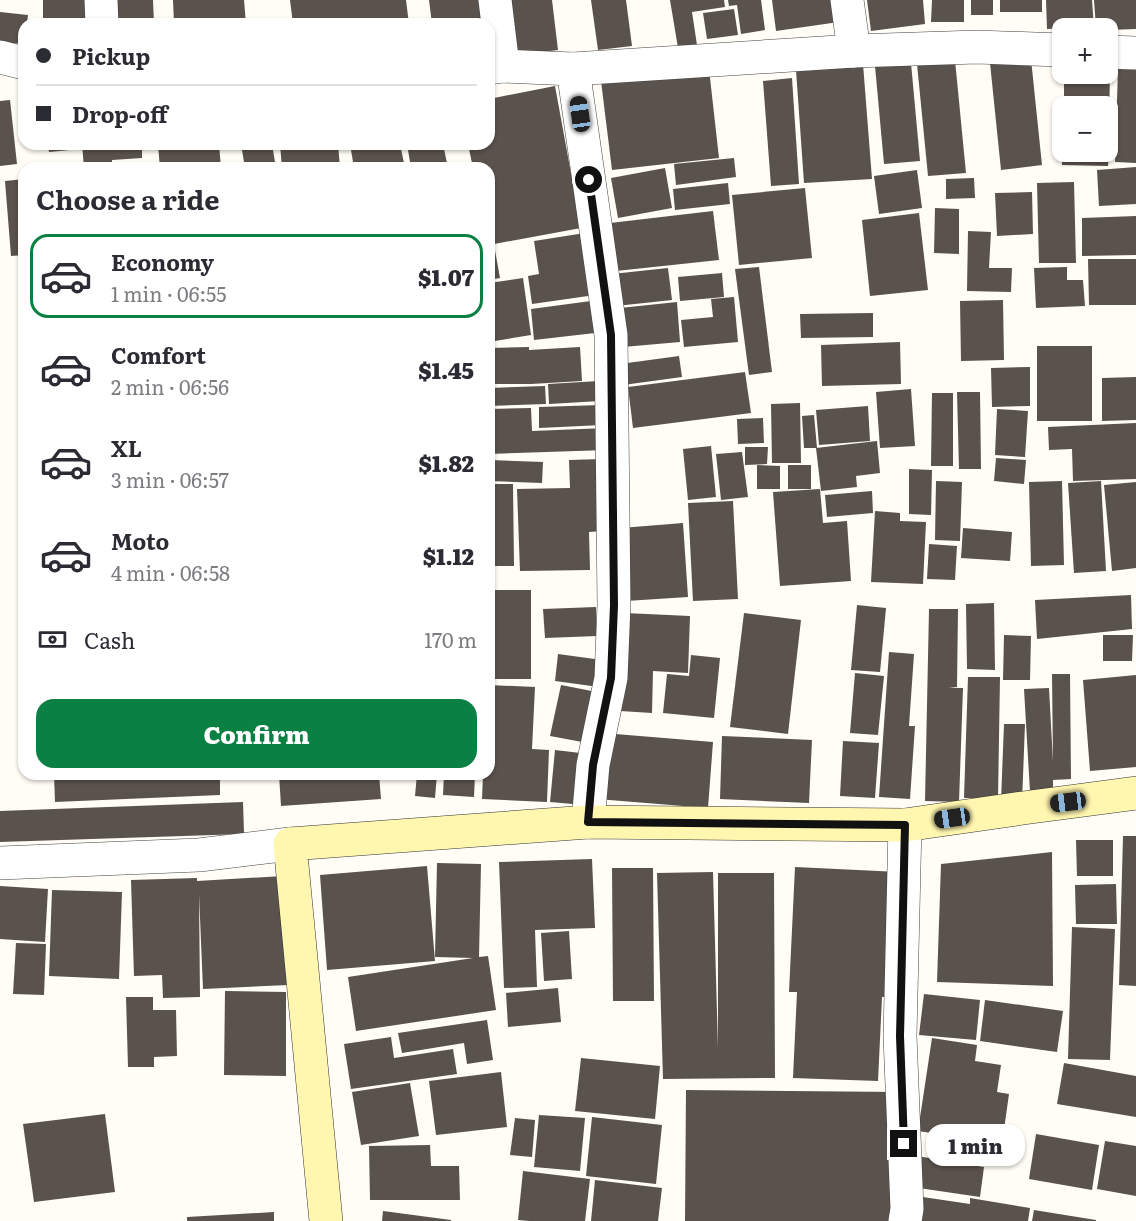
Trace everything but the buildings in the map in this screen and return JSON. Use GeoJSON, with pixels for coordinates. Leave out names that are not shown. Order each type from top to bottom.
{"type":"FeatureCollection","features":[{"type":"Feature","properties":{"kind":"main road"},"geometry":{"type":"LineString","coordinates":[[326,1221],[291,844],[588,822],[905,825],[1136,793]]}},
{"type":"Feature","properties":{"kind":"street"},"geometry":{"type":"LineString","coordinates":[[101,0],[102,18]]}},
{"type":"Feature","properties":{"kind":"street"},"geometry":{"type":"LineString","coordinates":[[495,0],[496,67],[573,69],[854,51],[977,47],[1052,50]]}},
{"type":"Feature","properties":{"kind":"street"},"geometry":{"type":"LineString","coordinates":[[847,0],[854,51]]}},
{"type":"Feature","properties":{"kind":"street"},"geometry":{"type":"LineString","coordinates":[[1118,52],[1136,53]]}},
{"type":"Feature","properties":{"kind":"street"},"geometry":{"type":"LineString","coordinates":[[0,57],[18,62]]}},
{"type":"Feature","properties":{"kind":"street"},"geometry":{"type":"LineString","coordinates":[[573,69],[611,335],[614,593],[611,678],[593,765],[588,822]]}},
{"type":"Feature","properties":{"kind":"street"},"geometry":{"type":"LineString","coordinates":[[905,825],[900,1036],[907,1209],[905,1221]]}},
{"type":"Feature","properties":{"kind":"street"},"geometry":{"type":"LineString","coordinates":[[0,863],[199,855],[291,844]]}},
{"type":"Feature","properties":{"kind":"route"},"geometry":{"type":"LineString","coordinates":[[589,180],[611,335],[614,605],[611,678],[593,765],[588,822],[905,825],[900,1036],[904,1144]]}}]}
